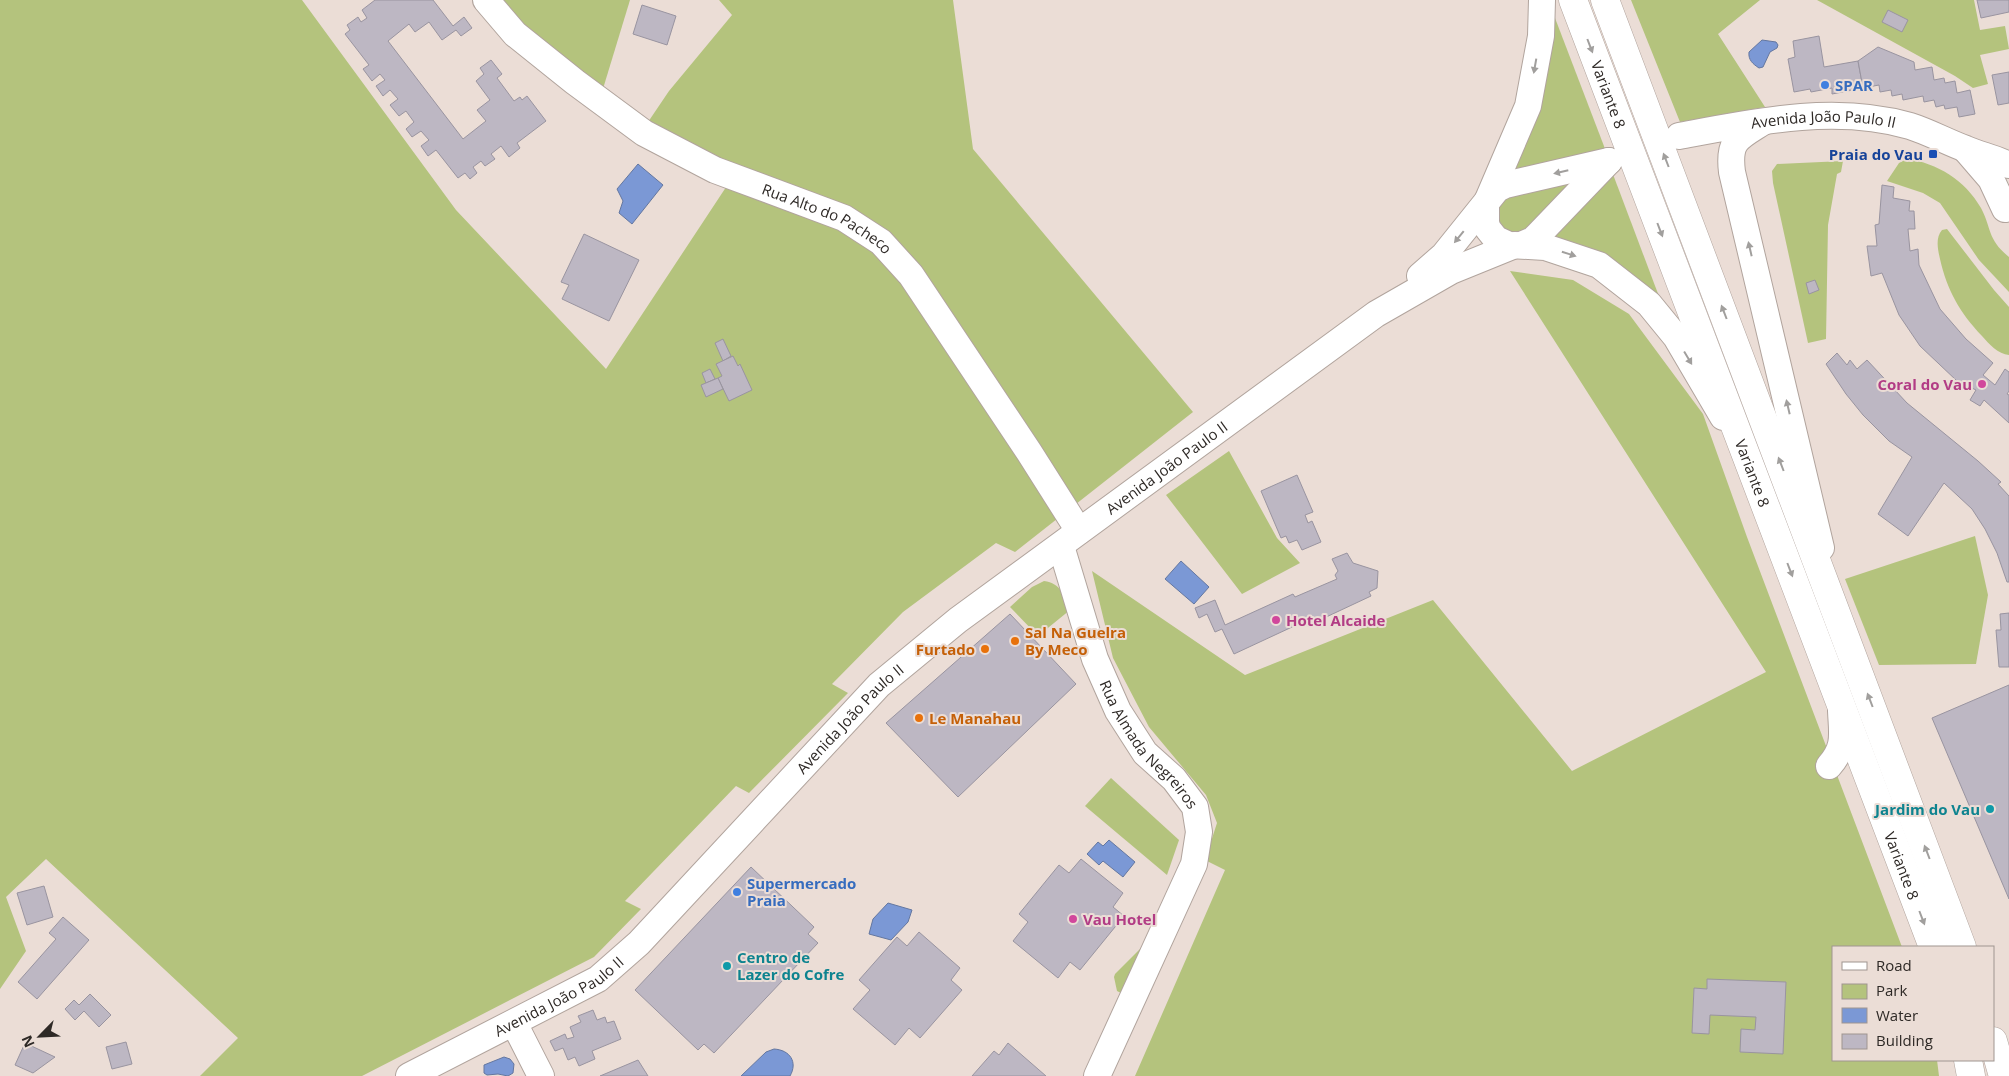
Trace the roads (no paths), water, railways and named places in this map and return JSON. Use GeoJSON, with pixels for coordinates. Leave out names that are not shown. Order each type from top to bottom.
{"type":"FeatureCollection","features":[{"type":"Feature","properties":{"kind":"main road","name":"Variante 8"},"geometry":{"type":"LineString","coordinates":[[1573,0],[1933,946]]}},
{"type":"Feature","properties":{"kind":"main road","name":"Variante 8"},"geometry":{"type":"LineString","coordinates":[[1605,0],[1962,946]]}},
{"type":"Feature","properties":{"kind":"main road"},"geometry":{"type":"LineString","coordinates":[[1994,1044],[2003,1076]]}},
{"type":"Feature","properties":{"kind":"main road"},"geometry":{"type":"LineString","coordinates":[[1968,1061],[1971,1076]]}},
{"type":"Feature","properties":{"kind":"street","name":"Rua Alto do Pacheco"},"geometry":{"type":"LineString","coordinates":[[486,0],[515,34],[575,82],[644,133],[714,170],[844,218],[880,242],[911,275],[1029,452],[1070,538]]}},
{"type":"Feature","properties":{"kind":"street"},"geometry":{"type":"LineString","coordinates":[[1542,0],[1541,36],[1528,106],[1486,204],[1484,217],[1488,229],[1502,242],[1544,247],[1600,265],[1649,304],[1676,337],[1720,411],[1772,525]]}},
{"type":"Feature","properties":{"kind":"street","name":"Avenida João Paulo II"},"geometry":{"type":"LineString","coordinates":[[1732,172],[1724,154],[1712,142],[1679,136],[1806,117],[1859,116],[1910,126],[2009,165]]}},
{"type":"Feature","properties":{"kind":"street"},"geometry":{"type":"LineString","coordinates":[[1763,122],[1738,139],[1730,154],[1732,172],[1835,608]]}},
{"type":"Feature","properties":{"kind":"street"},"geometry":{"type":"LineString","coordinates":[[1965,149],[1991,179],[2008,205]]}},
{"type":"Feature","properties":{"kind":"street"},"geometry":{"type":"LineString","coordinates":[[1609,161],[1533,240],[1450,271],[1376,314],[1444,255],[1497,189],[1505,185],[1609,161]]}},
{"type":"Feature","properties":{"kind":"street","name":"Avenida João Paulo II"},"geometry":{"type":"LineString","coordinates":[[409,1076],[598,979],[632,949],[810,762],[879,685],[958,620],[1376,314]]}},
{"type":"Feature","properties":{"kind":"street","name":"Rua Almada Negreiros"},"geometry":{"type":"LineString","coordinates":[[1070,538],[1096,659],[1118,711],[1145,753],[1174,779],[1195,807],[1199,832],[1194,864],[1097,1076]]}},
{"type":"Feature","properties":{"kind":"street"},"geometry":{"type":"LineString","coordinates":[[514,1023],[541,1076]]}},
{"type":"Feature","properties":{"kind":"water"},"geometry":{"type":"Polygon","coordinates":[[[1762,40],[1776,42],[1778,45],[1777,48],[1770,52],[1763,67],[1759,68],[1751,62],[1749,52],[1762,40]]]}},
{"type":"Feature","properties":{"kind":"water"},"geometry":{"type":"Polygon","coordinates":[[[638,164],[663,185],[632,224],[619,213],[623,201],[617,189],[638,164]]]}},
{"type":"Feature","properties":{"kind":"water"},"geometry":{"type":"Polygon","coordinates":[[[1181,561],[1209,587],[1194,604],[1165,579],[1181,561]]]}},
{"type":"Feature","properties":{"kind":"water"},"geometry":{"type":"Polygon","coordinates":[[[1109,840],[1135,862],[1123,877],[1103,861],[1099,865],[1087,854],[1098,842],[1103,846],[1109,840]]]}},
{"type":"Feature","properties":{"kind":"water"},"geometry":{"type":"Polygon","coordinates":[[[888,903],[912,910],[908,922],[891,940],[869,934],[873,919],[888,903]]]}},
{"type":"Feature","properties":{"kind":"water"},"geometry":{"type":"Polygon","coordinates":[[[774,1049],[788,1054],[791,1058],[793,1066],[790,1076],[741,1076],[766,1052],[774,1049]]]}},
{"type":"Feature","properties":{"kind":"water"},"geometry":{"type":"Polygon","coordinates":[[[504,1057],[510,1059],[514,1064],[513,1073],[508,1076],[498,1074],[487,1075],[484,1073],[484,1065],[504,1057]]]}},
{"type":"Feature","properties":{"kind":"place","name":"SPAR"},"geometry":{"type":"Point","coordinates":[1825,85]}},
{"type":"Feature","properties":{"kind":"place","name":"Praia do Vau"},"geometry":{"type":"Point","coordinates":[1933,154]}},
{"type":"Feature","properties":{"kind":"place","name":"Coral do Vau"},"geometry":{"type":"Point","coordinates":[1982,384]}},
{"type":"Feature","properties":{"kind":"place","name":"Hotel Alcaide"},"geometry":{"type":"Point","coordinates":[1276,620]}},
{"type":"Feature","properties":{"kind":"place","name":"Sal Na Guelra By Meco"},"geometry":{"type":"Point","coordinates":[1015,641]}},
{"type":"Feature","properties":{"kind":"place","name":"Furtado"},"geometry":{"type":"Point","coordinates":[985,649]}},
{"type":"Feature","properties":{"kind":"place","name":"Le Manahau"},"geometry":{"type":"Point","coordinates":[919,718]}},
{"type":"Feature","properties":{"kind":"place","name":"Jardim do Vau"},"geometry":{"type":"Point","coordinates":[1990,809]}},
{"type":"Feature","properties":{"kind":"place","name":"Supermercado Praia"},"geometry":{"type":"Point","coordinates":[737,892]}},
{"type":"Feature","properties":{"kind":"place","name":"Vau Hotel"},"geometry":{"type":"Point","coordinates":[1073,919]}},
{"type":"Feature","properties":{"kind":"place","name":"Centro de Lazer do Cofre"},"geometry":{"type":"Point","coordinates":[727,966]}}]}
